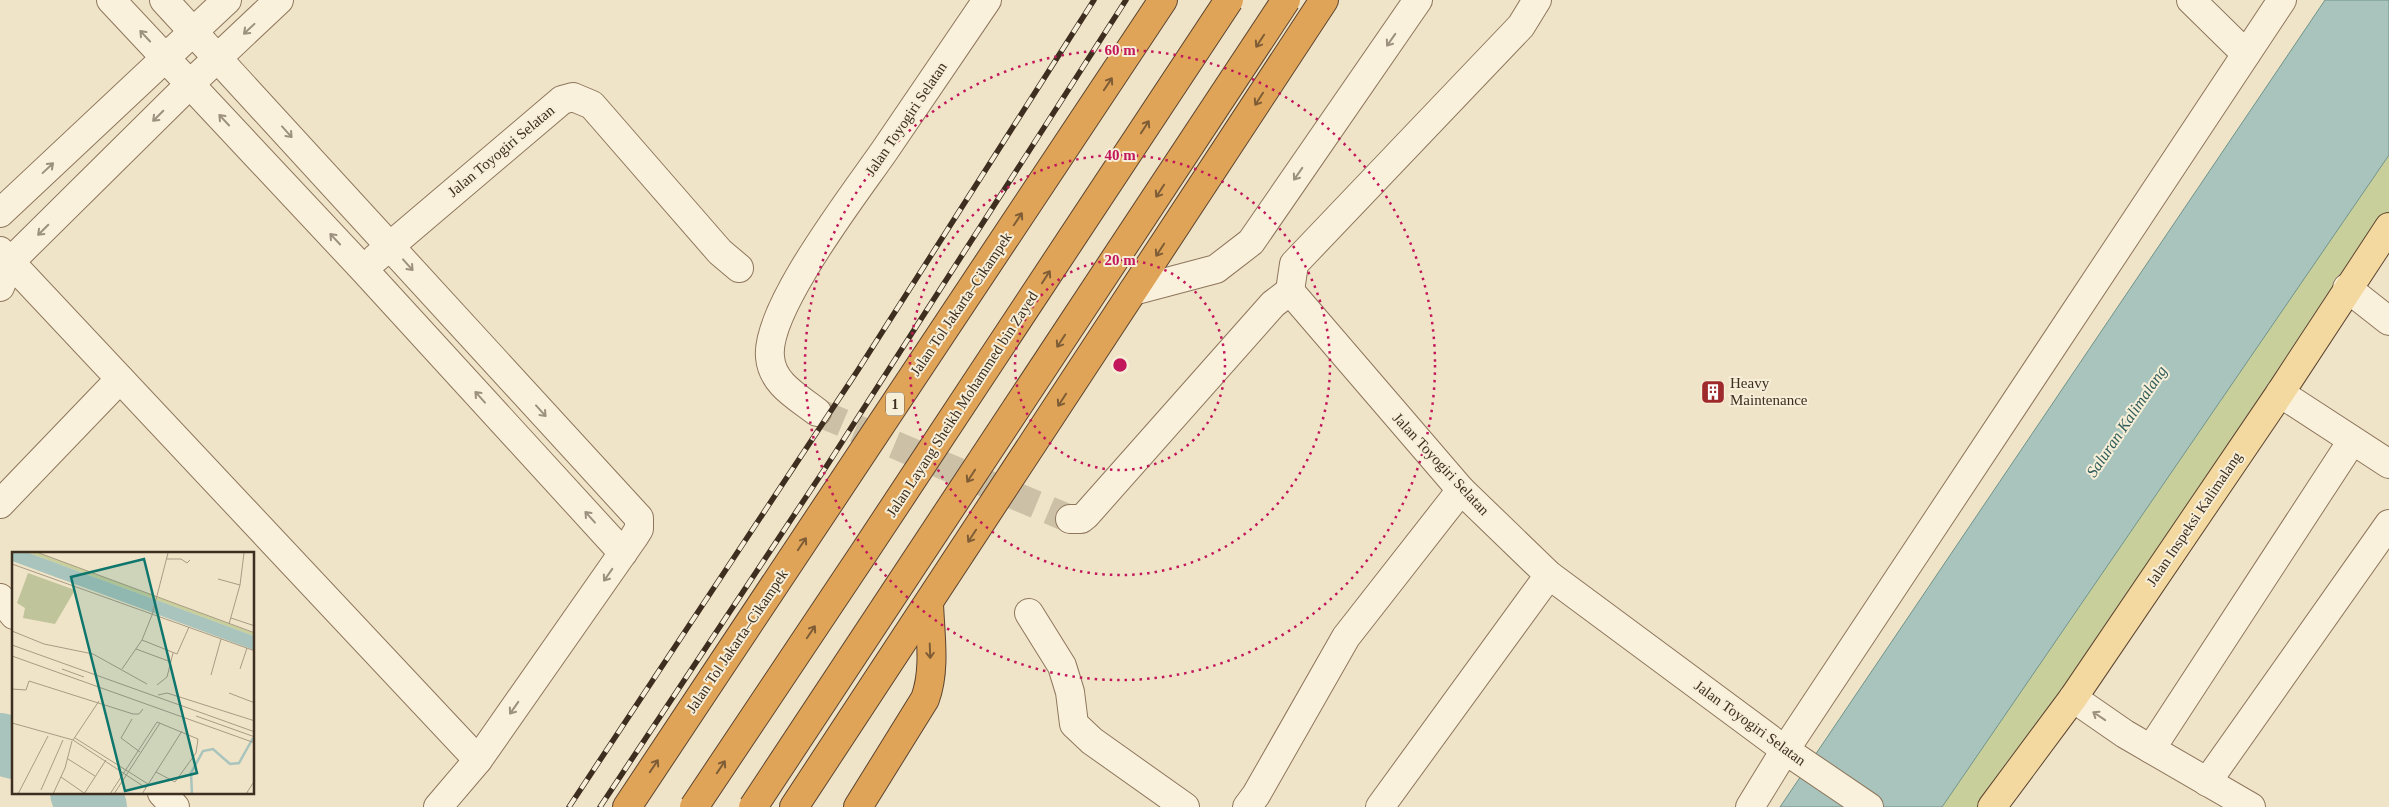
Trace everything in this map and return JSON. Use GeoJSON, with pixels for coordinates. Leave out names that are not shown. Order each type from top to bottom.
{"type":"FeatureCollection","features":[{"type":"Feature","properties":{"kind":"highway","name":"Jalan Tol Jakarta–Cikampek"},"geometry":{"type":"LineString","coordinates":[[627,807],[1163,0]]}},
{"type":"Feature","properties":{"kind":"highway","name":"Jalan Layang Sheikh Mohammed bin Zayed"},"geometry":{"type":"LineString","coordinates":[[694,807],[866,551],[1229,0]]}},
{"type":"Feature","properties":{"kind":"highway"},"geometry":{"type":"LineString","coordinates":[[753,807],[1286,0]]}},
{"type":"Feature","properties":{"kind":"highway"},"geometry":{"type":"LineString","coordinates":[[794,807],[1324,0]]}},
{"type":"Feature","properties":{"kind":"highway"},"geometry":{"type":"LineString","coordinates":[[858,807],[925,699],[931,675],[929,602]]}},
{"type":"Feature","properties":{"kind":"main road","name":"Jalan Inspeksi Kalimalang"},"geometry":{"type":"LineString","coordinates":[[1992,807],[2073,698],[2280,393],[2347,288],[2389,227]]}},
{"type":"Feature","properties":{"kind":"street"},"geometry":{"type":"LineString","coordinates":[[111,0],[364,270],[623,553]]}},
{"type":"Feature","properties":{"kind":"street"},"geometry":{"type":"LineString","coordinates":[[164,0],[639,518],[639,529],[623,553],[478,760],[438,807]]}},
{"type":"Feature","properties":{"kind":"street"},"geometry":{"type":"LineString","coordinates":[[0,213],[227,0]]}},
{"type":"Feature","properties":{"kind":"street"},"geometry":{"type":"LineString","coordinates":[[0,287],[5,256],[279,0]]}},
{"type":"Feature","properties":{"kind":"street","name":"Jalan Toyogiri Selatan"},"geometry":{"type":"LineString","coordinates":[[817,412],[780,383],[774,372],[770,357],[774,326],[790,292],[823,240],[988,0]]}},
{"type":"Feature","properties":{"kind":"street"},"geometry":{"type":"LineString","coordinates":[[1133,291],[1216,269],[1252,242],[1418,0]]}},
{"type":"Feature","properties":{"kind":"street"},"geometry":{"type":"LineString","coordinates":[[1070,519],[1081,519],[1086,515],[1273,304],[1290,291],[1294,264],[1521,26],[1537,0]]}},
{"type":"Feature","properties":{"kind":"street"},"geometry":{"type":"LineString","coordinates":[[2191,0],[2246,54]]}},
{"type":"Feature","properties":{"kind":"street"},"geometry":{"type":"LineString","coordinates":[[1750,807],[1785,750],[2282,0]]}},
{"type":"Feature","properties":{"kind":"street","name":"Jalan Toyogiri Selatan"},"geometry":{"type":"LineString","coordinates":[[364,270],[390,245],[562,100],[573,97],[592,105],[720,252],[739,268]]}},
{"type":"Feature","properties":{"kind":"street"},"geometry":{"type":"LineString","coordinates":[[5,256],[478,760]]}},
{"type":"Feature","properties":{"kind":"street"},"geometry":{"type":"LineString","coordinates":[[2347,288],[2389,321]]}},
{"type":"Feature","properties":{"kind":"street","name":"Jalan Toyogiri Selatan"},"geometry":{"type":"LineString","coordinates":[[1290,291],[1461,490],[1549,574],[1785,750],[1869,807]]}},
{"type":"Feature","properties":{"kind":"street"},"geometry":{"type":"LineString","coordinates":[[0,504],[120,379]]}},
{"type":"Feature","properties":{"kind":"street"},"geometry":{"type":"LineString","coordinates":[[2280,393],[2389,464]]}},
{"type":"Feature","properties":{"kind":"street"},"geometry":{"type":"LineString","coordinates":[[2160,754],[2352,441]]}},
{"type":"Feature","properties":{"kind":"street"},"geometry":{"type":"LineString","coordinates":[[1247,807],[1256,795],[1346,637],[1461,490]]}},
{"type":"Feature","properties":{"kind":"street"},"geometry":{"type":"LineString","coordinates":[[2207,782],[2389,524]]}},
{"type":"Feature","properties":{"kind":"street"},"geometry":{"type":"LineString","coordinates":[[1380,807],[1549,574]]}},
{"type":"Feature","properties":{"kind":"street"},"geometry":{"type":"LineString","coordinates":[[0,598],[12,613]]}},
{"type":"Feature","properties":{"kind":"street"},"geometry":{"type":"LineString","coordinates":[[1029,613],[1062,666],[1070,692],[1074,724],[1092,741],[1185,807]]}},
{"type":"Feature","properties":{"kind":"street"},"geometry":{"type":"LineString","coordinates":[[2073,698],[2160,754],[2251,807]]}},
{"type":"Feature","properties":{"kind":"street"},"geometry":{"type":"LineString","coordinates":[[163,794],[175,807]]}},
{"type":"Feature","properties":{"kind":"green space"},"geometry":{"type":"Polygon","coordinates":[[[2389,155],[2389,227],[1992,807],[1942,807],[2389,155]]]}},
{"type":"Feature","properties":{"kind":"water","name":"Saluran Kalimalang"},"geometry":{"type":"Polygon","coordinates":[[[2325,0],[2389,0],[2389,155],[1942,807],[1780,807],[2325,0]]]}},
{"type":"Feature","properties":{"kind":"waterway"},"geometry":{"type":"LineString","coordinates":[[0,744],[12,747]]}},
{"type":"Feature","properties":{"kind":"waterway"},"geometry":{"type":"LineString","coordinates":[[82,794],[96,807]]}},
{"type":"Feature","properties":{"kind":"tunnel"},"geometry":{"type":"LineString","coordinates":[[817,412],[1070,519]]}},
{"type":"Feature","properties":{"kind":"railway"},"geometry":{"type":"LineString","coordinates":[[569,807],[858,370],[1094,0]]}},
{"type":"Feature","properties":{"kind":"railway"},"geometry":{"type":"LineString","coordinates":[[600,807],[826,467],[1126,0]]}},
{"type":"Feature","properties":{"kind":"place","name":"Heavy Maintenance"},"geometry":{"type":"Point","coordinates":[1713,392]}}]}
